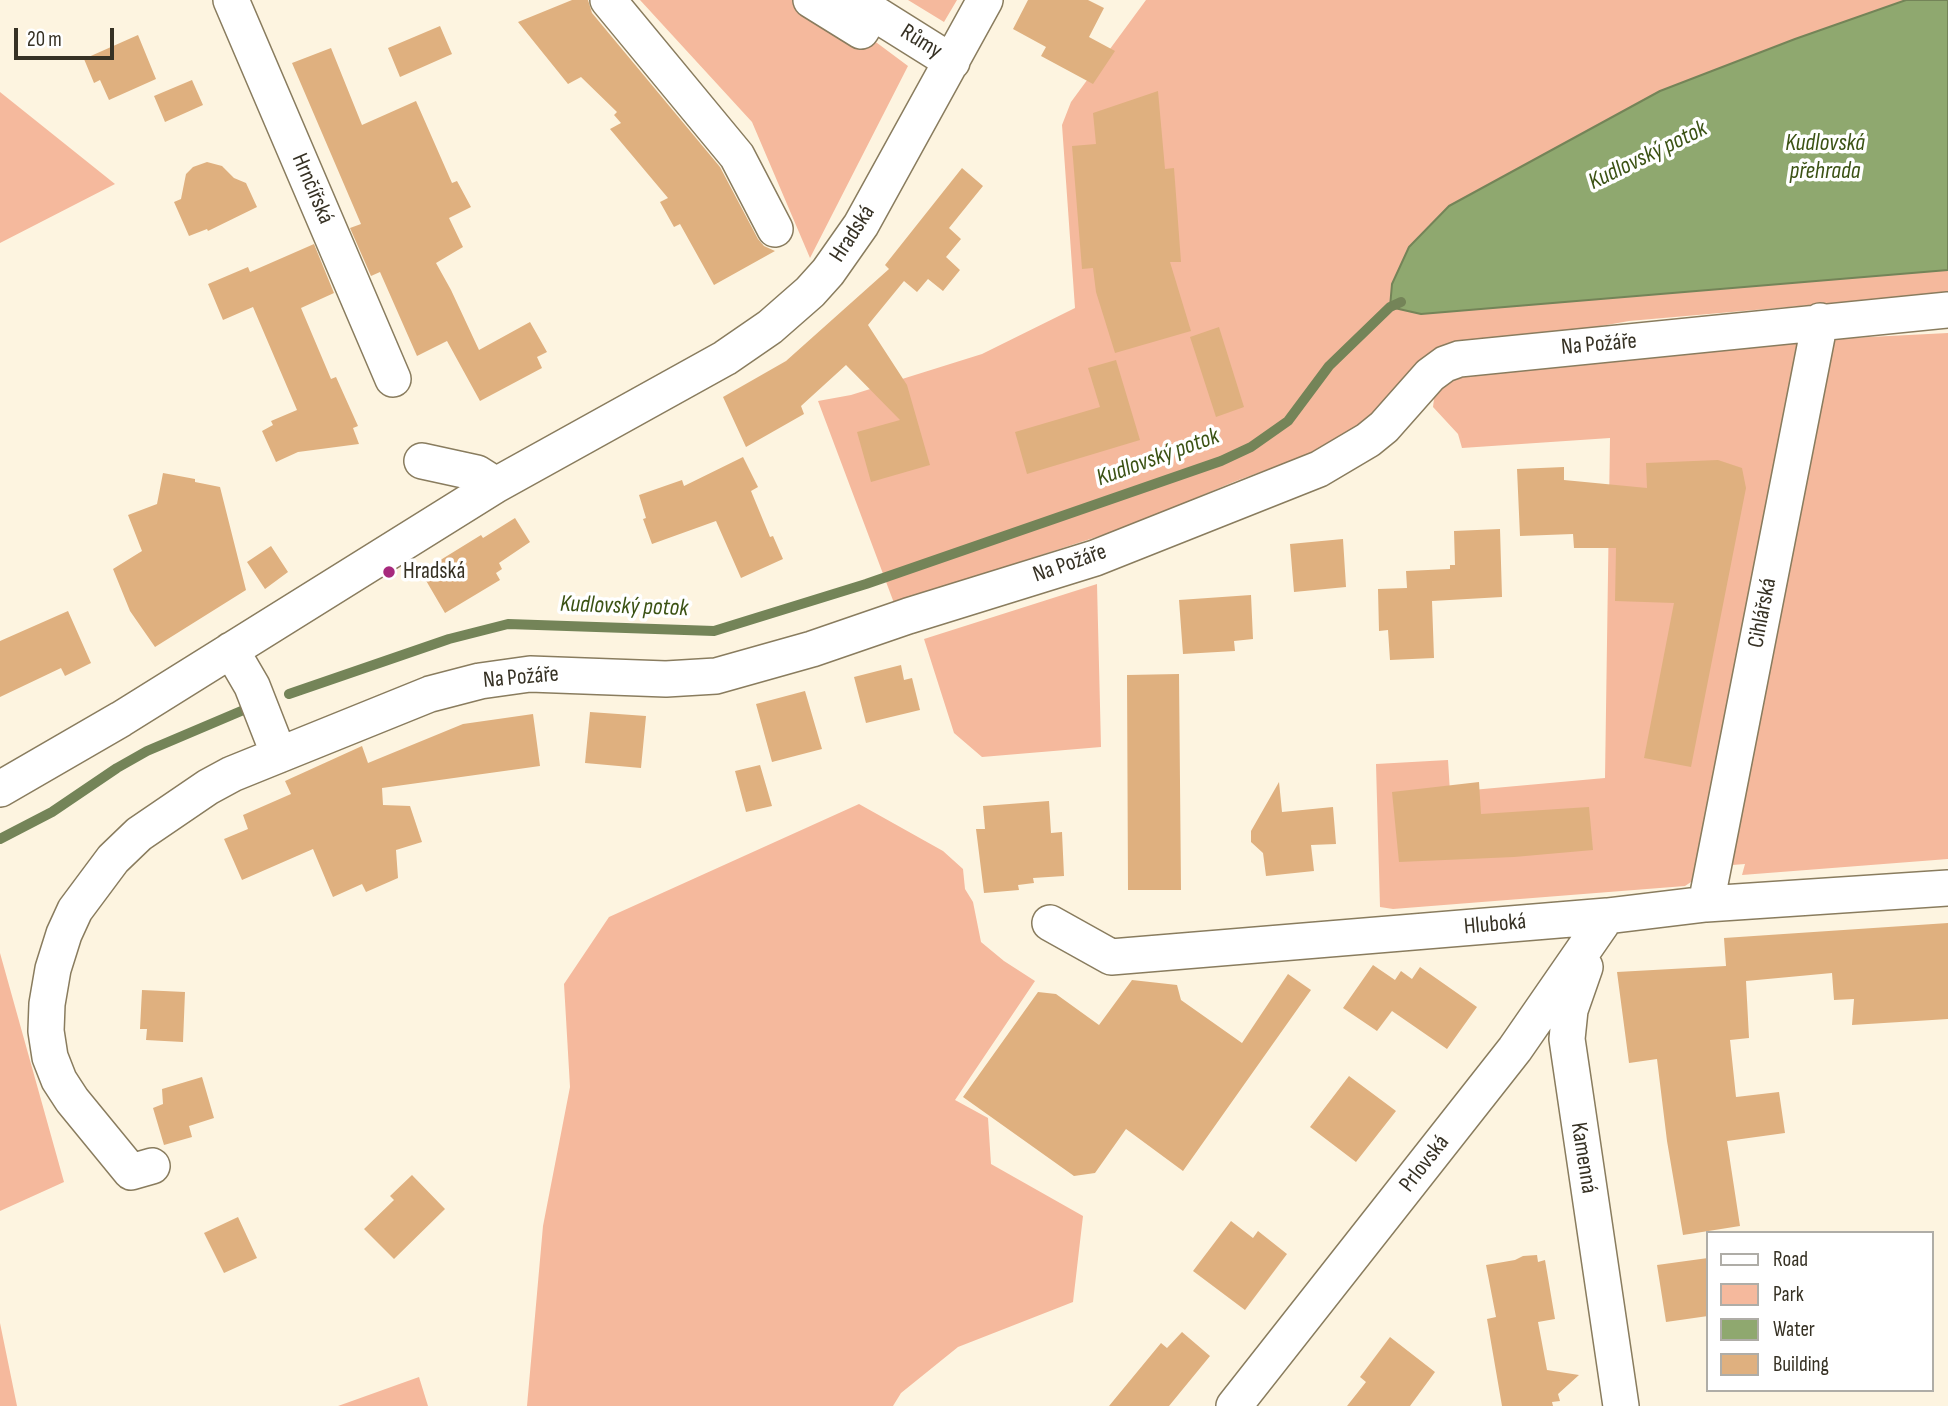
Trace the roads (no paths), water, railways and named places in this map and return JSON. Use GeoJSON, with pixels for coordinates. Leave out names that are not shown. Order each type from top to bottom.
{"type":"FeatureCollection","features":[{"type":"Feature","properties":{"kind":"street","name":"Hrnčířská"},"geometry":{"type":"LineString","coordinates":[[231,0],[393,379]]}},
{"type":"Feature","properties":{"kind":"street"},"geometry":{"type":"LineString","coordinates":[[608,0],[737,156],[775,229]]}},
{"type":"Feature","properties":{"kind":"street"},"geometry":{"type":"LineString","coordinates":[[811,0],[861,31],[863,6]]}},
{"type":"Feature","properties":{"kind":"street","name":"Hradská"},"geometry":{"type":"LineString","coordinates":[[0,789],[121,719],[496,485],[725,358],[770,327],[801,301],[828,272],[861,225],[985,0]]}},
{"type":"Feature","properties":{"kind":"street","name":"Růmy"},"geometry":{"type":"LineString","coordinates":[[863,6],[952,62]]}},
{"type":"Feature","properties":{"kind":"street","name":"Na Požáře"},"geometry":{"type":"LineString","coordinates":[[152,1166],[131,1171],[72,1100],[59,1080],[50,1058],[46,1031],[47,1004],[64,934],[83,899],[113,859],[139,834],[208,787],[430,694],[480,681],[530,674],[666,679],[716,676],[812,649],[1095,558],[1319,469],[1343,456],[1384,426],[1430,375],[1445,364],[1459,359],[1948,310]]}},
{"type":"Feature","properties":{"kind":"street","name":"Cihlářská"},"geometry":{"type":"LineString","coordinates":[[1706,904],[1820,321]]}},
{"type":"Feature","properties":{"kind":"street"},"geometry":{"type":"LineString","coordinates":[[422,461],[477,473],[496,485]]}},
{"type":"Feature","properties":{"kind":"street"},"geometry":{"type":"LineString","coordinates":[[231,650],[252,686],[279,755]]}},
{"type":"Feature","properties":{"kind":"street","name":"Hluboká"},"geometry":{"type":"LineString","coordinates":[[1050,923],[1111,957],[1607,916],[1706,904],[1948,888]]}},
{"type":"Feature","properties":{"kind":"street","name":"Prlovská"},"geometry":{"type":"LineString","coordinates":[[1234,1406],[1515,1049],[1607,916]]}},
{"type":"Feature","properties":{"kind":"street","name":"Kamenná"},"geometry":{"type":"LineString","coordinates":[[1607,916],[1579,979],[1570,1010],[1567,1039],[1621,1406]]}},
{"type":"Feature","properties":{"kind":"water","name":"Kudlovská přehrada"},"geometry":{"type":"Polygon","coordinates":[[[1906,0],[1948,0],[1948,270],[1421,314],[1390,307],[1392,284],[1409,247],[1449,206],[1660,91],[1906,0]]]}},
{"type":"Feature","properties":{"kind":"waterway","name":"Kudlovský potok"},"geometry":{"type":"LineString","coordinates":[[289,694],[449,639],[508,624],[714,631],[866,584],[1221,461],[1251,447],[1288,421],[1329,366],[1390,307],[1401,302]]}},
{"type":"Feature","properties":{"kind":"waterway","name":"Kudlovský potok"},"geometry":{"type":"LineString","coordinates":[[0,839],[52,812],[147,751],[253,706]]}},
{"type":"Feature","properties":{"kind":"place","name":"Hradská"},"geometry":{"type":"Point","coordinates":[389,572]}}]}
